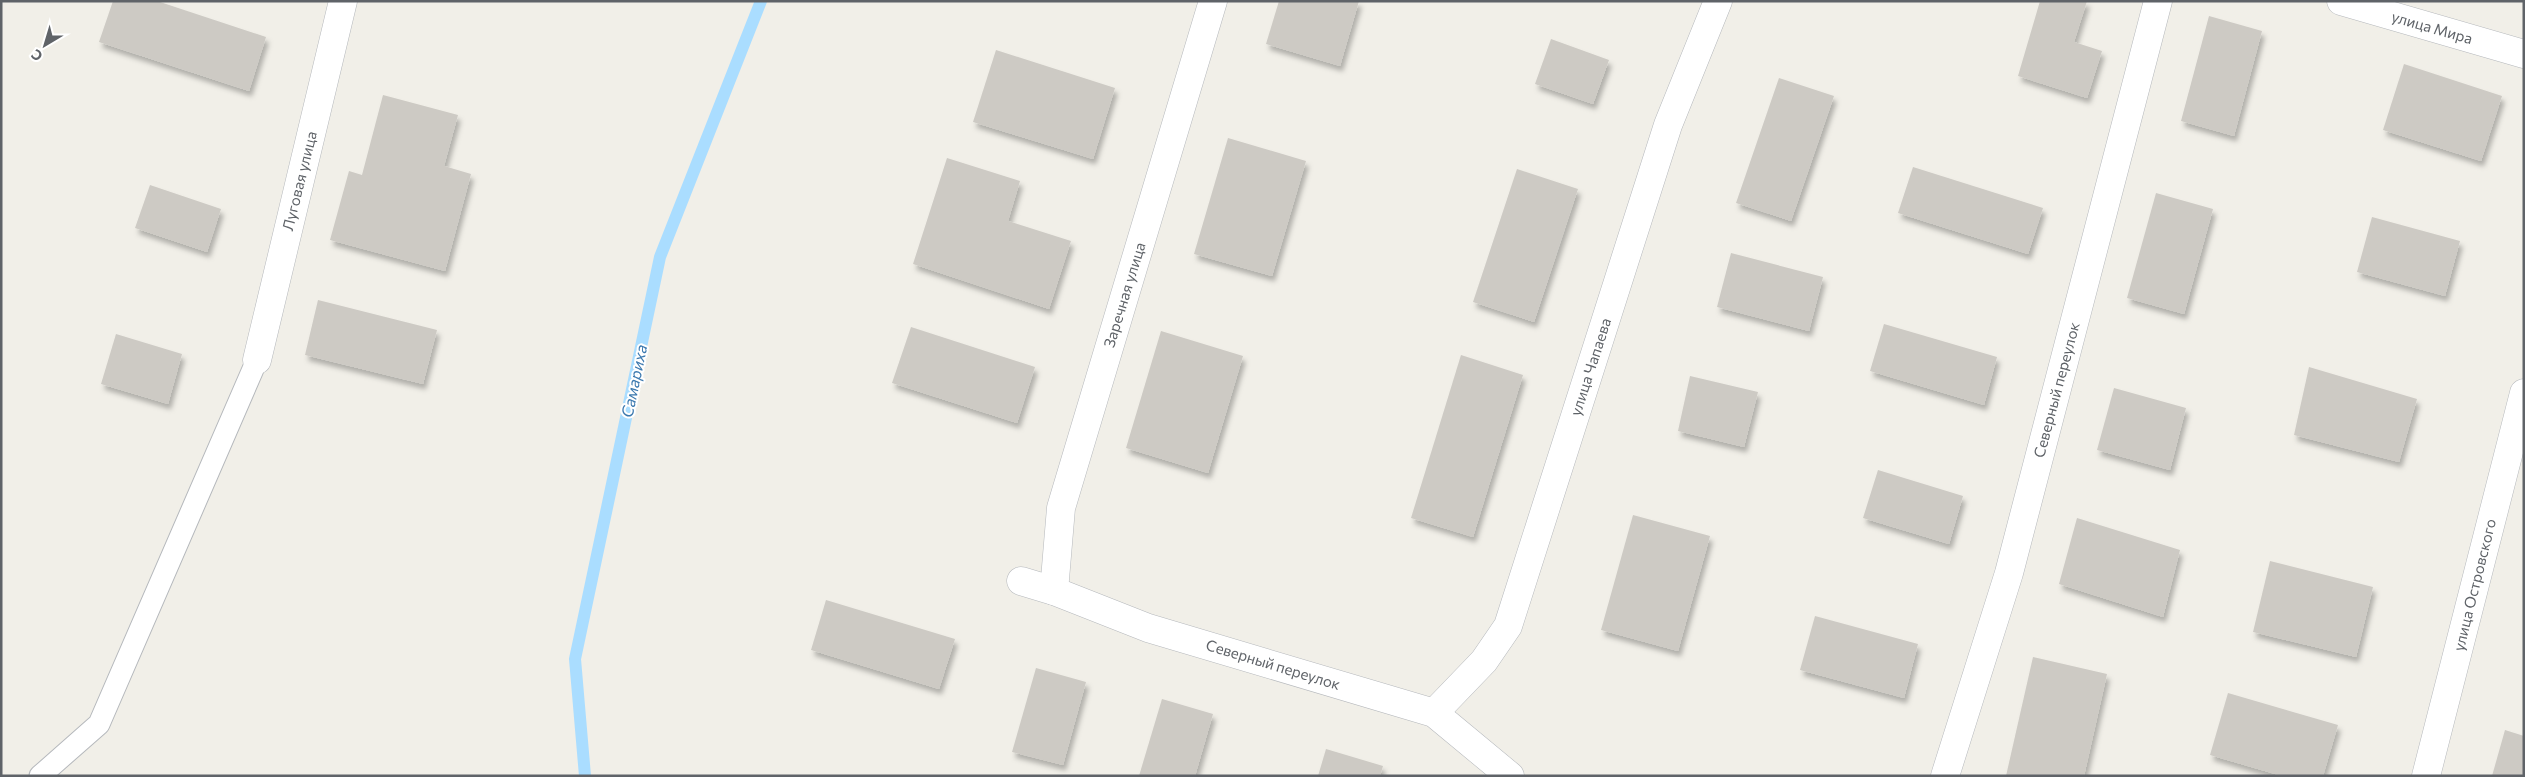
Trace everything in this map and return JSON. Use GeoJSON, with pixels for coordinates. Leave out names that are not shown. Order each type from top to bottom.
{"type":"FeatureCollection","features":[{"type":"Feature","properties":{"kind":"street","name":"Луговая улица"},"geometry":{"type":"LineString","coordinates":[[256,360],[343,1]]}},
{"type":"Feature","properties":{"kind":"street","name":"Заречная улица"},"geometry":{"type":"LineString","coordinates":[[1054,591],[1061,508],[1213,1]]}},
{"type":"Feature","properties":{"kind":"street","name":"улица Чапаева"},"geometry":{"type":"LineString","coordinates":[[1434,713],[1484,661],[1508,626],[1668,125],[1718,1]]}},
{"type":"Feature","properties":{"kind":"street","name":"Северный переулок"},"geometry":{"type":"LineString","coordinates":[[1945,776],[2009,573],[2158,1]]}},
{"type":"Feature","properties":{"kind":"street","name":"улица Мира"},"geometry":{"type":"LineString","coordinates":[[2341,1],[2524,54]]}},
{"type":"Feature","properties":{"kind":"street","name":"улица Островского"},"geometry":{"type":"LineString","coordinates":[[2426,776],[2524,394]]}},
{"type":"Feature","properties":{"kind":"street","name":"Северный переулок"},"geometry":{"type":"LineString","coordinates":[[1021,581],[1054,591],[1148,628],[1434,713],[1510,776]]}},
{"type":"Feature","properties":{"kind":"lane"},"geometry":{"type":"LineString","coordinates":[[40,776],[99,724],[256,360]]}},
{"type":"Feature","properties":{"kind":"building"},"geometry":{"type":"Polygon","coordinates":[[[113,1],[157,1],[266,37],[249,91],[99,42],[113,1]]]}},
{"type":"Feature","properties":{"kind":"building"},"geometry":{"type":"Polygon","coordinates":[[[1279,1],[1359,1],[1340,66],[1266,44],[1279,1]]]}},
{"type":"Feature","properties":{"kind":"building"},"geometry":{"type":"Polygon","coordinates":[[[2040,1],[2087,1],[2074,42],[2102,51],[2087,98],[2018,76],[2040,1]]]}},
{"type":"Feature","properties":{"kind":"building"},"geometry":{"type":"Polygon","coordinates":[[[2209,16],[2262,31],[2234,136],[2181,121],[2209,16]]]}},
{"type":"Feature","properties":{"kind":"building"},"geometry":{"type":"Polygon","coordinates":[[[1551,39],[1609,60],[1593,104],[1535,84],[1551,39]]]}},
{"type":"Feature","properties":{"kind":"building"},"geometry":{"type":"Polygon","coordinates":[[[996,50],[1115,88],[1093,159],[973,122],[996,50]]]}},
{"type":"Feature","properties":{"kind":"building"},"geometry":{"type":"Polygon","coordinates":[[[2404,64],[2502,96],[2481,161],[2383,130],[2404,64]]]}},
{"type":"Feature","properties":{"kind":"building"},"geometry":{"type":"Polygon","coordinates":[[[1779,78],[1834,96],[1791,221],[1736,203],[1779,78]]]}},
{"type":"Feature","properties":{"kind":"building"},"geometry":{"type":"Polygon","coordinates":[[[383,95],[458,115],[444,166],[471,174],[445,271],[330,240],[349,171],[362,175],[383,95]]]}},
{"type":"Feature","properties":{"kind":"building"},"geometry":{"type":"Polygon","coordinates":[[[1228,138],[1306,161],[1272,276],[1194,254],[1228,138]]]}},
{"type":"Feature","properties":{"kind":"building"},"geometry":{"type":"Polygon","coordinates":[[[947,158],[1020,181],[1008,221],[1071,241],[1049,309],[913,264],[947,158]]]}},
{"type":"Feature","properties":{"kind":"building"},"geometry":{"type":"Polygon","coordinates":[[[1913,167],[2043,208],[2028,254],[1898,213],[1913,167]]]}},
{"type":"Feature","properties":{"kind":"building"},"geometry":{"type":"Polygon","coordinates":[[[1517,169],[1578,189],[1534,322],[1473,302],[1517,169]]]}},
{"type":"Feature","properties":{"kind":"building"},"geometry":{"type":"Polygon","coordinates":[[[150,185],[221,209],[207,252],[135,228],[150,185]]]}},
{"type":"Feature","properties":{"kind":"building"},"geometry":{"type":"Polygon","coordinates":[[[2156,193],[2213,209],[2184,314],[2127,298],[2156,193]]]}},
{"type":"Feature","properties":{"kind":"building"},"geometry":{"type":"Polygon","coordinates":[[[2372,217],[2460,241],[2445,296],[2357,272],[2372,217]]]}},
{"type":"Feature","properties":{"kind":"building"},"geometry":{"type":"Polygon","coordinates":[[[1731,253],[1823,277],[1809,331],[1717,307],[1731,253]]]}},
{"type":"Feature","properties":{"kind":"building"},"geometry":{"type":"Polygon","coordinates":[[[318,300],[437,330],[423,384],[305,355],[318,300]]]}},
{"type":"Feature","properties":{"kind":"building"},"geometry":{"type":"Polygon","coordinates":[[[1884,324],[1997,357],[1984,405],[1870,371],[1884,324]]]}},
{"type":"Feature","properties":{"kind":"building"},"geometry":{"type":"Polygon","coordinates":[[[911,327],[1035,367],[1017,423],[892,383],[911,327]]]}},
{"type":"Feature","properties":{"kind":"building"},"geometry":{"type":"Polygon","coordinates":[[[1161,331],[1243,356],[1208,473],[1126,448],[1161,331]]]}},
{"type":"Feature","properties":{"kind":"building"},"geometry":{"type":"Polygon","coordinates":[[[116,334],[182,354],[168,404],[101,384],[116,334]]]}},
{"type":"Feature","properties":{"kind":"building"},"geometry":{"type":"Polygon","coordinates":[[[1461,355],[1523,375],[1473,537],[1411,518],[1461,355]]]}},
{"type":"Feature","properties":{"kind":"building"},"geometry":{"type":"Polygon","coordinates":[[[2309,367],[2417,399],[2399,462],[2294,435],[2309,367]]]}},
{"type":"Feature","properties":{"kind":"building"},"geometry":{"type":"Polygon","coordinates":[[[1690,376],[1758,392],[1744,447],[1678,431],[1690,376]]]}},
{"type":"Feature","properties":{"kind":"building"},"geometry":{"type":"Polygon","coordinates":[[[2114,388],[2186,408],[2170,470],[2097,450],[2114,388]]]}},
{"type":"Feature","properties":{"kind":"building"},"geometry":{"type":"Polygon","coordinates":[[[1878,470],[1963,496],[1949,544],[1863,518],[1878,470]]]}},
{"type":"Feature","properties":{"kind":"building"},"geometry":{"type":"Polygon","coordinates":[[[1633,515],[1710,536],[1678,651],[1601,630],[1633,515]]]}},
{"type":"Feature","properties":{"kind":"building"},"geometry":{"type":"Polygon","coordinates":[[[2077,518],[2180,550],[2163,617],[2059,584],[2077,518]]]}},
{"type":"Feature","properties":{"kind":"building"},"geometry":{"type":"Polygon","coordinates":[[[2270,561],[2373,587],[2356,657],[2253,632],[2270,561]]]}},
{"type":"Feature","properties":{"kind":"building"},"geometry":{"type":"Polygon","coordinates":[[[826,600],[955,639],[939,689],[811,650],[826,600]]]}},
{"type":"Feature","properties":{"kind":"building"},"geometry":{"type":"Polygon","coordinates":[[[1815,616],[1918,644],[1904,698],[1800,670],[1815,616]]]}},
{"type":"Feature","properties":{"kind":"building"},"geometry":{"type":"Polygon","coordinates":[[[2033,657],[2107,674],[2084,776],[2006,776],[2033,657]]]}},
{"type":"Feature","properties":{"kind":"building"},"geometry":{"type":"Polygon","coordinates":[[[1036,668],[1086,682],[1063,765],[1012,752],[1036,668]]]}},
{"type":"Feature","properties":{"kind":"building"},"geometry":{"type":"Polygon","coordinates":[[[2228,693],[2338,725],[2323,776],[2282,776],[2210,755],[2228,693]]]}},
{"type":"Feature","properties":{"kind":"building"},"geometry":{"type":"Polygon","coordinates":[[[1162,699],[1213,714],[1195,776],[1139,776],[1162,699]]]}},
{"type":"Feature","properties":{"kind":"building"},"geometry":{"type":"Polygon","coordinates":[[[2505,730],[2524,736],[2524,776],[2492,776],[2505,730]]]}},
{"type":"Feature","properties":{"kind":"building"},"geometry":{"type":"Polygon","coordinates":[[[1326,749],[1383,766],[1380,776],[1318,776],[1326,749]]]}},
{"type":"Feature","properties":{"kind":"waterway","name":"Самариха"},"geometry":{"type":"LineString","coordinates":[[585,776],[575,659],[660,257],[761,1]]}}]}
